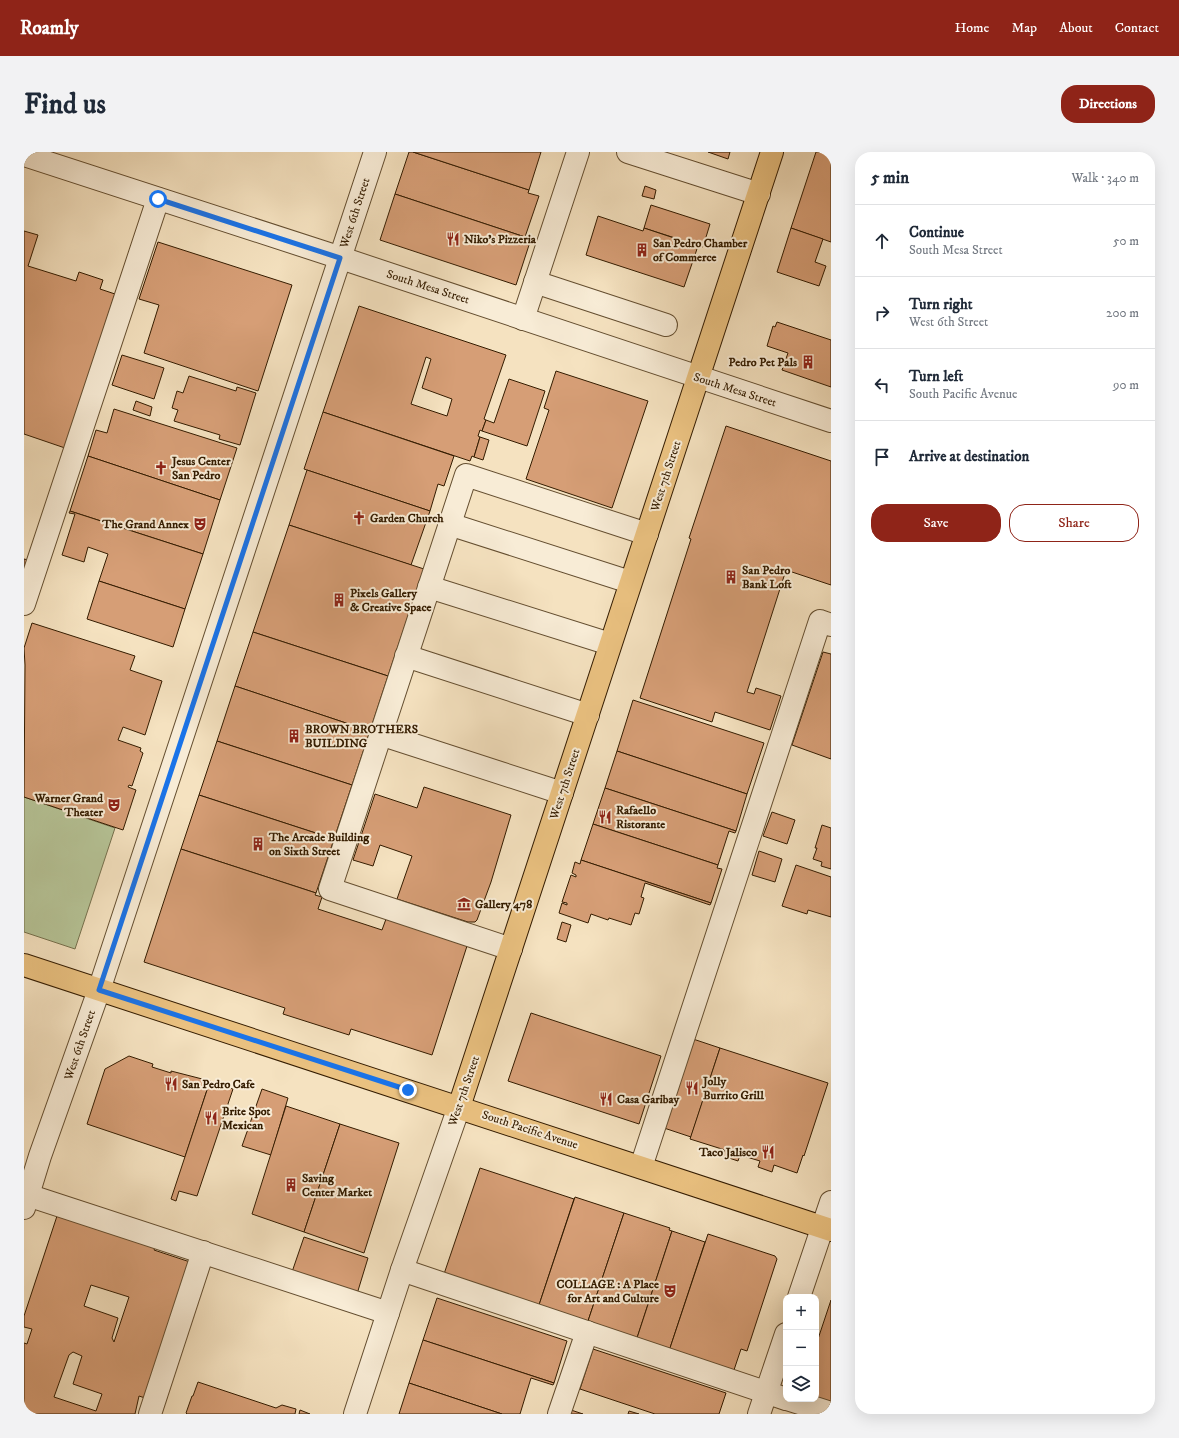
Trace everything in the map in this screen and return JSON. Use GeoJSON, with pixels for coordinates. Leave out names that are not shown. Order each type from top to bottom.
{"type":"FeatureCollection","features":[{"type":"Feature","properties":{"kind":"main road","name":"West 7th Street"},"geometry":{"type":"LineString","coordinates":[[459,1107],[772,152]]}},
{"type":"Feature","properties":{"kind":"main road","name":"South Pacific Avenue"},"geometry":{"type":"LineString","coordinates":[[24,964],[99,990],[827,1228]]}},
{"type":"Feature","properties":{"kind":"street","name":"West 6th Street"},"geometry":{"type":"LineString","coordinates":[[25,1199],[99,990],[375,152]]}},
{"type":"Feature","properties":{"kind":"street"},"geometry":{"type":"LineString","coordinates":[[523,319],[578,152]]}},
{"type":"Feature","properties":{"kind":"street"},"geometry":{"type":"LineString","coordinates":[[628,152],[759,194]]}},
{"type":"Feature","properties":{"kind":"street","name":"South Mesa Street"},"geometry":{"type":"LineString","coordinates":[[24,155],[831,421]]}},
{"type":"Feature","properties":{"kind":"street"},"geometry":{"type":"LineString","coordinates":[[24,604],[158,199]]}},
{"type":"Feature","properties":{"kind":"street"},"geometry":{"type":"LineString","coordinates":[[535,282],[666,324]]}},
{"type":"Feature","properties":{"kind":"street"},"geometry":{"type":"LineString","coordinates":[[511,949],[330,889],[380,734],[466,475],[647,534]]}},
{"type":"Feature","properties":{"kind":"street"},"geometry":{"type":"LineString","coordinates":[[450,524],[630,582]]}},
{"type":"Feature","properties":{"kind":"street"},"geometry":{"type":"LineString","coordinates":[[429,587],[610,644]]}},
{"type":"Feature","properties":{"kind":"street"},"geometry":{"type":"LineString","coordinates":[[641,1167],[820,621],[831,625]]}},
{"type":"Feature","properties":{"kind":"street"},"geometry":{"type":"LineString","coordinates":[[406,656],[588,714]]}},
{"type":"Feature","properties":{"kind":"street"},"geometry":{"type":"LineString","coordinates":[[380,734],[562,793]]}},
{"type":"Feature","properties":{"kind":"street","name":"West 7th Street"},"geometry":{"type":"LineString","coordinates":[[355,1414],[402,1270],[459,1107]]}},
{"type":"Feature","properties":{"kind":"street"},"geometry":{"type":"LineString","coordinates":[[25,1199],[203,1252],[388,1313]]}},
{"type":"Feature","properties":{"kind":"street"},"geometry":{"type":"LineString","coordinates":[[800,1294],[827,1228],[831,1202]]}},
{"type":"Feature","properties":{"kind":"street"},"geometry":{"type":"LineString","coordinates":[[150,1414],[203,1252]]}},
{"type":"Feature","properties":{"kind":"street"},"geometry":{"type":"LineString","coordinates":[[402,1270],[831,1413]]}},
{"type":"Feature","properties":{"kind":"street"},"geometry":{"type":"LineString","coordinates":[[559,1414],[587,1332]]}},
{"type":"Feature","properties":{"kind":"street"},"geometry":{"type":"LineString","coordinates":[[759,1414],[780,1397],[783,1366]]}},
{"type":"Feature","properties":{"kind":"green space"},"geometry":{"type":"Polygon","coordinates":[[[24,797],[115,828],[75,949],[24,932],[24,797]]]}},
{"type":"Feature","properties":{"kind":"building"},"geometry":{"type":"Polygon","coordinates":[[[409,152],[413,152],[529,190],[528,193],[539,196],[525,237],[395,194],[409,152]]]}},
{"type":"Feature","properties":{"kind":"building"},"geometry":{"type":"Polygon","coordinates":[[[413,152],[541,152],[529,190],[413,152]]]}},
{"type":"Feature","properties":{"kind":"building"},"geometry":{"type":"Polygon","coordinates":[[[708,152],[730,152],[728,159],[708,152]]]}},
{"type":"Feature","properties":{"kind":"building"},"geometry":{"type":"Polygon","coordinates":[[[816,152],[831,152],[831,242],[791,228],[816,152]]]}},
{"type":"Feature","properties":{"kind":"building"},"geometry":{"type":"Polygon","coordinates":[[[645,186],[656,190],[654,199],[642,196],[645,186]]]}},
{"type":"Feature","properties":{"kind":"building","name":"Niko's Pizzeria"},"geometry":{"type":"Polygon","coordinates":[[[395,194],[525,237],[524,240],[530,242],[516,285],[380,240],[395,194]]]}},
{"type":"Feature","properties":{"kind":"building"},"geometry":{"type":"Polygon","coordinates":[[[651,205],[710,224],[703,247],[644,228],[651,205]]]}},
{"type":"Feature","properties":{"kind":"building","name":"San Pedro Chamber of Commerce"},"geometry":{"type":"Polygon","coordinates":[[[598,216],[643,231],[644,228],[698,246],[684,287],[586,255],[598,216]]]}},
{"type":"Feature","properties":{"kind":"building"},"geometry":{"type":"Polygon","coordinates":[[[791,228],[823,239],[815,262],[826,266],[819,286],[777,272],[791,228]]]}},
{"type":"Feature","properties":{"kind":"building"},"geometry":{"type":"Polygon","coordinates":[[[24,231],[38,235],[28,266],[76,281],[79,272],[103,280],[100,289],[115,294],[65,448],[24,434],[24,231]]]}},
{"type":"Feature","properties":{"kind":"building"},"geometry":{"type":"Polygon","coordinates":[[[158,242],[292,285],[258,391],[144,353],[159,305],[139,299],[158,242]]]}},
{"type":"Feature","properties":{"kind":"building"},"geometry":{"type":"Polygon","coordinates":[[[359,306],[506,355],[484,419],[486,420],[482,431],[480,430],[478,436],[480,437],[474,457],[472,456],[470,461],[323,412],[359,306]],[[426,357],[411,404],[447,416],[452,399],[422,388],[431,359],[426,357]]]}},
{"type":"Feature","properties":{"kind":"building","name":"Pedro Pet Pals"},"geometry":{"type":"Polygon","coordinates":[[[777,322],[831,340],[831,387],[782,370],[788,353],[767,346],[773,326],[775,327],[777,322]]]}},
{"type":"Feature","properties":{"kind":"building"},"geometry":{"type":"Polygon","coordinates":[[[122,355],[164,368],[154,399],[112,385],[122,355]]]}},
{"type":"Feature","properties":{"kind":"building"},"geometry":{"type":"Polygon","coordinates":[[[556,371],[648,401],[612,508],[526,479],[549,410],[544,408],[556,371]]]}},
{"type":"Feature","properties":{"kind":"building"},"geometry":{"type":"Polygon","coordinates":[[[189,376],[236,391],[237,387],[256,393],[240,445],[219,439],[220,435],[174,421],[178,410],[172,408],[177,391],[183,393],[189,376]]]}},
{"type":"Feature","properties":{"kind":"building"},"geometry":{"type":"Polygon","coordinates":[[[509,379],[545,391],[527,446],[482,431],[486,420],[494,423],[509,379]]]}},
{"type":"Feature","properties":{"kind":"building"},"geometry":{"type":"Polygon","coordinates":[[[136,401],[152,407],[150,416],[133,410],[136,401]]]}},
{"type":"Feature","properties":{"kind":"building"},"geometry":{"type":"Polygon","coordinates":[[[114,409],[237,448],[220,500],[88,456],[96,430],[107,433],[114,409]]]}},
{"type":"Feature","properties":{"kind":"building"},"geometry":{"type":"Polygon","coordinates":[[[323,412],[454,456],[444,486],[438,484],[430,511],[304,469],[323,412]]]}},
{"type":"Feature","properties":{"kind":"building","name":"San Pedro Bank Loft"},"geometry":{"type":"Polygon","coordinates":[[[726,426],[831,461],[831,585],[786,570],[747,692],[754,694],[756,688],[781,696],[770,730],[715,712],[712,722],[640,698],[691,539],[689,538],[726,426]]]}},
{"type":"Feature","properties":{"kind":"building"},"geometry":{"type":"Polygon","coordinates":[[[480,437],[489,440],[483,460],[474,457],[480,437]]]}},
{"type":"Feature","properties":{"kind":"building"},"geometry":{"type":"Polygon","coordinates":[[[88,456],[220,500],[203,554],[70,511],[88,456]]]}},
{"type":"Feature","properties":{"kind":"building","name":"Garden Church"},"geometry":{"type":"Polygon","coordinates":[[[307,470],[430,511],[411,565],[289,525],[307,470]]]}},
{"type":"Feature","properties":{"kind":"building"},"geometry":{"type":"Polygon","coordinates":[[[70,511],[203,554],[185,609],[99,581],[108,554],[88,547],[84,562],[62,555],[75,514],[69,513],[70,511]]]}},
{"type":"Feature","properties":{"kind":"building","name":"Pixels Gallery & Creative Space"},"geometry":{"type":"Polygon","coordinates":[[[289,525],[424,569],[388,676],[253,632],[289,525]]]}},
{"type":"Feature","properties":{"kind":"building"},"geometry":{"type":"Polygon","coordinates":[[[24,559],[28,560],[24,572],[24,559]]]}},
{"type":"Feature","properties":{"kind":"building"},"geometry":{"type":"Polygon","coordinates":[[[99,581],[185,609],[173,647],[87,619],[99,581]]]}},
{"type":"Feature","properties":{"kind":"building"},"geometry":{"type":"Polygon","coordinates":[[[32,623],[135,656],[130,670],[162,681],[145,735],[123,727],[118,740],[141,748],[140,751],[143,753],[132,786],[129,785],[128,787],[136,790],[123,830],[24,797],[24,648],[32,623]]]}},
{"type":"Feature","properties":{"kind":"building"},"geometry":{"type":"Polygon","coordinates":[[[253,632],[388,676],[370,731],[235,686],[253,632]]]}},
{"type":"Feature","properties":{"kind":"building"},"geometry":{"type":"Polygon","coordinates":[[[823,652],[831,654],[831,759],[792,745],[823,652]]]}},
{"type":"Feature","properties":{"kind":"building","name":"BROWN BROTHERS BUILDING"},"geometry":{"type":"Polygon","coordinates":[[[235,686],[370,731],[352,785],[217,741],[235,686]]]}},
{"type":"Feature","properties":{"kind":"building"},"geometry":{"type":"Polygon","coordinates":[[[633,700],[764,743],[747,794],[617,751],[633,700]]]}},
{"type":"Feature","properties":{"kind":"building"},"geometry":{"type":"Polygon","coordinates":[[[217,741],[352,785],[334,839],[199,795],[217,741]]]}},
{"type":"Feature","properties":{"kind":"building"},"geometry":{"type":"Polygon","coordinates":[[[617,751],[747,794],[736,831],[605,788],[617,751]]]}},
{"type":"Feature","properties":{"kind":"building"},"geometry":{"type":"Polygon","coordinates":[[[424,787],[511,815],[491,882],[475,922],[468,922],[397,899],[412,856],[380,845],[373,866],[353,860],[375,794],[417,808],[424,787]]]}},
{"type":"Feature","properties":{"kind":"building"},"geometry":{"type":"Polygon","coordinates":[[[605,788],[736,831],[735,833],[729,831],[718,865],[593,824],[605,788]]]}},
{"type":"Feature","properties":{"kind":"building","name":"The Arcade Building on Sixth Street"},"geometry":{"type":"Polygon","coordinates":[[[199,795],[334,839],[316,893],[181,849],[199,795]]]}},
{"type":"Feature","properties":{"kind":"building"},"geometry":{"type":"Polygon","coordinates":[[[772,812],[795,820],[787,844],[763,836],[772,812]]]}},
{"type":"Feature","properties":{"kind":"building"},"geometry":{"type":"Polygon","coordinates":[[[593,824],[718,865],[717,868],[722,869],[711,903],[581,860],[593,824]]]}},
{"type":"Feature","properties":{"kind":"building"},"geometry":{"type":"Polygon","coordinates":[[[822,825],[831,828],[831,869],[821,866],[822,862],[813,859],[822,825]]]}},
{"type":"Feature","properties":{"kind":"building"},"geometry":{"type":"Polygon","coordinates":[[[181,849],[316,893],[315,895],[322,897],[318,909],[382,930],[386,919],[467,946],[432,1055],[351,1029],[349,1035],[283,1014],[285,1008],[144,962],[181,849]]]}},
{"type":"Feature","properties":{"kind":"building"},"geometry":{"type":"Polygon","coordinates":[[[759,851],[782,859],[775,882],[752,875],[759,851]]]}},
{"type":"Feature","properties":{"kind":"building"},"geometry":{"type":"Polygon","coordinates":[[[581,860],[711,903],[710,905],[645,883],[641,897],[644,898],[639,914],[635,913],[631,925],[609,918],[608,920],[591,914],[588,923],[559,913],[562,903],[567,905],[567,903],[562,902],[571,875],[576,877],[576,875],[572,873],[575,862],[580,864],[581,860]]]}},
{"type":"Feature","properties":{"kind":"building"},"geometry":{"type":"Polygon","coordinates":[[[796,865],[831,877],[831,917],[808,910],[807,914],[782,906],[796,865]]]}},
{"type":"Feature","properties":{"kind":"building"},"geometry":{"type":"Polygon","coordinates":[[[562,922],[571,925],[566,942],[557,939],[562,922]]]}},
{"type":"Feature","properties":{"kind":"building"},"geometry":{"type":"Polygon","coordinates":[[[531,1013],[661,1056],[639,1124],[508,1081],[531,1013]]]}},
{"type":"Feature","properties":{"kind":"building","name":"Jolly Burrito Grill"},"geometry":{"type":"Polygon","coordinates":[[[693,1039],[720,1048],[691,1137],[664,1128],[693,1039]]]}},
{"type":"Feature","properties":{"kind":"building"},"geometry":{"type":"Polygon","coordinates":[[[720,1048],[828,1083],[797,1173],[774,1165],[772,1172],[758,1167],[760,1161],[740,1155],[738,1161],[723,1156],[725,1150],[690,1139],[720,1048]]]}},
{"type":"Feature","properties":{"kind":"building","name":"San Pedro Cafe"},"geometry":{"type":"Polygon","coordinates":[[[129,1056],[153,1064],[152,1067],[171,1073],[171,1071],[210,1081],[185,1157],[87,1124],[105,1069],[129,1056]]]}},
{"type":"Feature","properties":{"kind":"building","name":"Brite Spot Mexican"},"geometry":{"type":"Polygon","coordinates":[[[210,1081],[233,1089],[197,1196],[179,1191],[176,1201],[171,1199],[210,1081]]]}},
{"type":"Feature","properties":{"kind":"building"},"geometry":{"type":"Polygon","coordinates":[[[262,1089],[288,1098],[271,1155],[242,1146],[262,1089]]]}},
{"type":"Feature","properties":{"kind":"building","name":"Saving Center Market"},"geometry":{"type":"Polygon","coordinates":[[[286,1106],[340,1124],[304,1232],[252,1214],[286,1106]]]}},
{"type":"Feature","properties":{"kind":"building"},"geometry":{"type":"Polygon","coordinates":[[[340,1124],[399,1143],[364,1253],[304,1232],[340,1124]]]}},
{"type":"Feature","properties":{"kind":"building"},"geometry":{"type":"Polygon","coordinates":[[[480,1168],[574,1199],[538,1308],[443,1277],[480,1168]]]}},
{"type":"Feature","properties":{"kind":"building"},"geometry":{"type":"Polygon","coordinates":[[[575,1197],[624,1213],[587,1324],[538,1308],[575,1197]]]}},
{"type":"Feature","properties":{"kind":"building"},"geometry":{"type":"Polygon","coordinates":[[[624,1213],[670,1228],[669,1230],[672,1231],[636,1341],[587,1324],[624,1213]]]}},
{"type":"Feature","properties":{"kind":"building"},"geometry":{"type":"Polygon","coordinates":[[[57,1216],[155,1248],[154,1250],[193,1263],[145,1398],[139,1396],[135,1414],[24,1414],[24,1343],[27,1344],[32,1329],[24,1327],[24,1316],[57,1216]],[[91,1285],[84,1306],[118,1318],[112,1338],[114,1342],[129,1297],[91,1285]],[[73,1352],[69,1355],[54,1397],[96,1411],[102,1394],[73,1384],[82,1356],[73,1352]]]}},
{"type":"Feature","properties":{"kind":"building","name":"COLLAGE : A Place for Art and Culture"},"geometry":{"type":"Polygon","coordinates":[[[672,1231],[705,1242],[669,1351],[636,1341],[672,1231]]]}},
{"type":"Feature","properties":{"kind":"building"},"geometry":{"type":"Polygon","coordinates":[[[708,1234],[775,1256],[777,1259],[747,1351],[741,1349],[733,1373],[669,1351],[708,1234]]]}},
{"type":"Feature","properties":{"kind":"building"},"geometry":{"type":"Polygon","coordinates":[[[304,1237],[368,1258],[357,1294],[292,1272],[304,1237]]]}},
{"type":"Feature","properties":{"kind":"building"},"geometry":{"type":"Polygon","coordinates":[[[437,1298],[567,1341],[554,1383],[423,1340],[437,1298]]]}},
{"type":"Feature","properties":{"kind":"building"},"geometry":{"type":"Polygon","coordinates":[[[831,1300],[831,1405],[819,1400],[819,1336],[831,1300]]]}},
{"type":"Feature","properties":{"kind":"building"},"geometry":{"type":"Polygon","coordinates":[[[423,1340],[554,1383],[553,1385],[531,1378],[520,1414],[502,1414],[409,1383],[423,1340]]]}},
{"type":"Feature","properties":{"kind":"building"},"geometry":{"type":"Polygon","coordinates":[[[593,1349],[726,1393],[719,1414],[655,1414],[580,1389],[593,1349]]]}},
{"type":"Feature","properties":{"kind":"building"},"geometry":{"type":"Polygon","coordinates":[[[198,1382],[276,1408],[282,1405],[296,1409],[295,1414],[187,1414],[186,1413],[198,1382]]]}},
{"type":"Feature","properties":{"kind":"building"},"geometry":{"type":"Polygon","coordinates":[[[409,1383],[502,1414],[399,1414],[409,1383]]]}},
{"type":"Feature","properties":{"kind":"building"},"geometry":{"type":"Polygon","coordinates":[[[300,1410],[310,1414],[299,1414],[300,1410]]]}},
{"type":"Feature","properties":{"kind":"building"},"geometry":{"type":"Polygon","coordinates":[[[571,1410],[583,1414],[570,1414],[571,1410]]]}},
{"type":"Feature","properties":{"kind":"building"},"geometry":{"type":"Polygon","coordinates":[[[629,1411],[639,1414],[628,1414],[629,1411]]]}},
{"type":"Feature","properties":{"kind":"place","name":"Niko's Pizzeria"},"geometry":{"type":"Point","coordinates":[453,239]}},
{"type":"Feature","properties":{"kind":"place","name":"San Pedro Chamber of Commerce"},"geometry":{"type":"Point","coordinates":[642,250]}},
{"type":"Feature","properties":{"kind":"place","name":"Pedro Pet Pals"},"geometry":{"type":"Point","coordinates":[808,362]}},
{"type":"Feature","properties":{"kind":"place","name":"Jesus Center San Pedro"},"geometry":{"type":"Point","coordinates":[161,468]}},
{"type":"Feature","properties":{"kind":"place","name":"Garden Church"},"geometry":{"type":"Point","coordinates":[359,518]}},
{"type":"Feature","properties":{"kind":"place","name":"The Grand Annex"},"geometry":{"type":"Point","coordinates":[200,524]}},
{"type":"Feature","properties":{"kind":"place","name":"San Pedro Bank Loft"},"geometry":{"type":"Point","coordinates":[731,577]}},
{"type":"Feature","properties":{"kind":"place","name":"Pixels Gallery & Creative Space"},"geometry":{"type":"Point","coordinates":[339,600]}},
{"type":"Feature","properties":{"kind":"place","name":"BROWN BROTHERS BUILDING"},"geometry":{"type":"Point","coordinates":[294,736]}},
{"type":"Feature","properties":{"kind":"place","name":"Warner Grand Theater"},"geometry":{"type":"Point","coordinates":[114,805]}},
{"type":"Feature","properties":{"kind":"place","name":"Rafaello Ristorante"},"geometry":{"type":"Point","coordinates":[605,817]}},
{"type":"Feature","properties":{"kind":"place","name":"The Arcade Building on Sixth Street"},"geometry":{"type":"Point","coordinates":[258,844]}},
{"type":"Feature","properties":{"kind":"place","name":"Gallery 478"},"geometry":{"type":"Point","coordinates":[464,904]}},
{"type":"Feature","properties":{"kind":"place","name":"San Pedro Cafe"},"geometry":{"type":"Point","coordinates":[171,1084]}},
{"type":"Feature","properties":{"kind":"place","name":"Jolly Burrito Grill"},"geometry":{"type":"Point","coordinates":[692,1088]}},
{"type":"Feature","properties":{"kind":"place","name":"Casa Garibay"},"geometry":{"type":"Point","coordinates":[606,1099]}},
{"type":"Feature","properties":{"kind":"place","name":"Brite Spot Mexican"},"geometry":{"type":"Point","coordinates":[211,1118]}},
{"type":"Feature","properties":{"kind":"place","name":"Taco Jalisco"},"geometry":{"type":"Point","coordinates":[768,1152]}},
{"type":"Feature","properties":{"kind":"place","name":"Saving Center Market"},"geometry":{"type":"Point","coordinates":[291,1185]}},
{"type":"Feature","properties":{"kind":"place","name":"COLLAGE : A Place for Art and Culture"},"geometry":{"type":"Point","coordinates":[670,1291]}},
{"type":"Feature","properties":{"kind":"route"},"geometry":{"type":"LineString","coordinates":[[158,199],[340,258],[99,990],[408,1090]]}}]}
